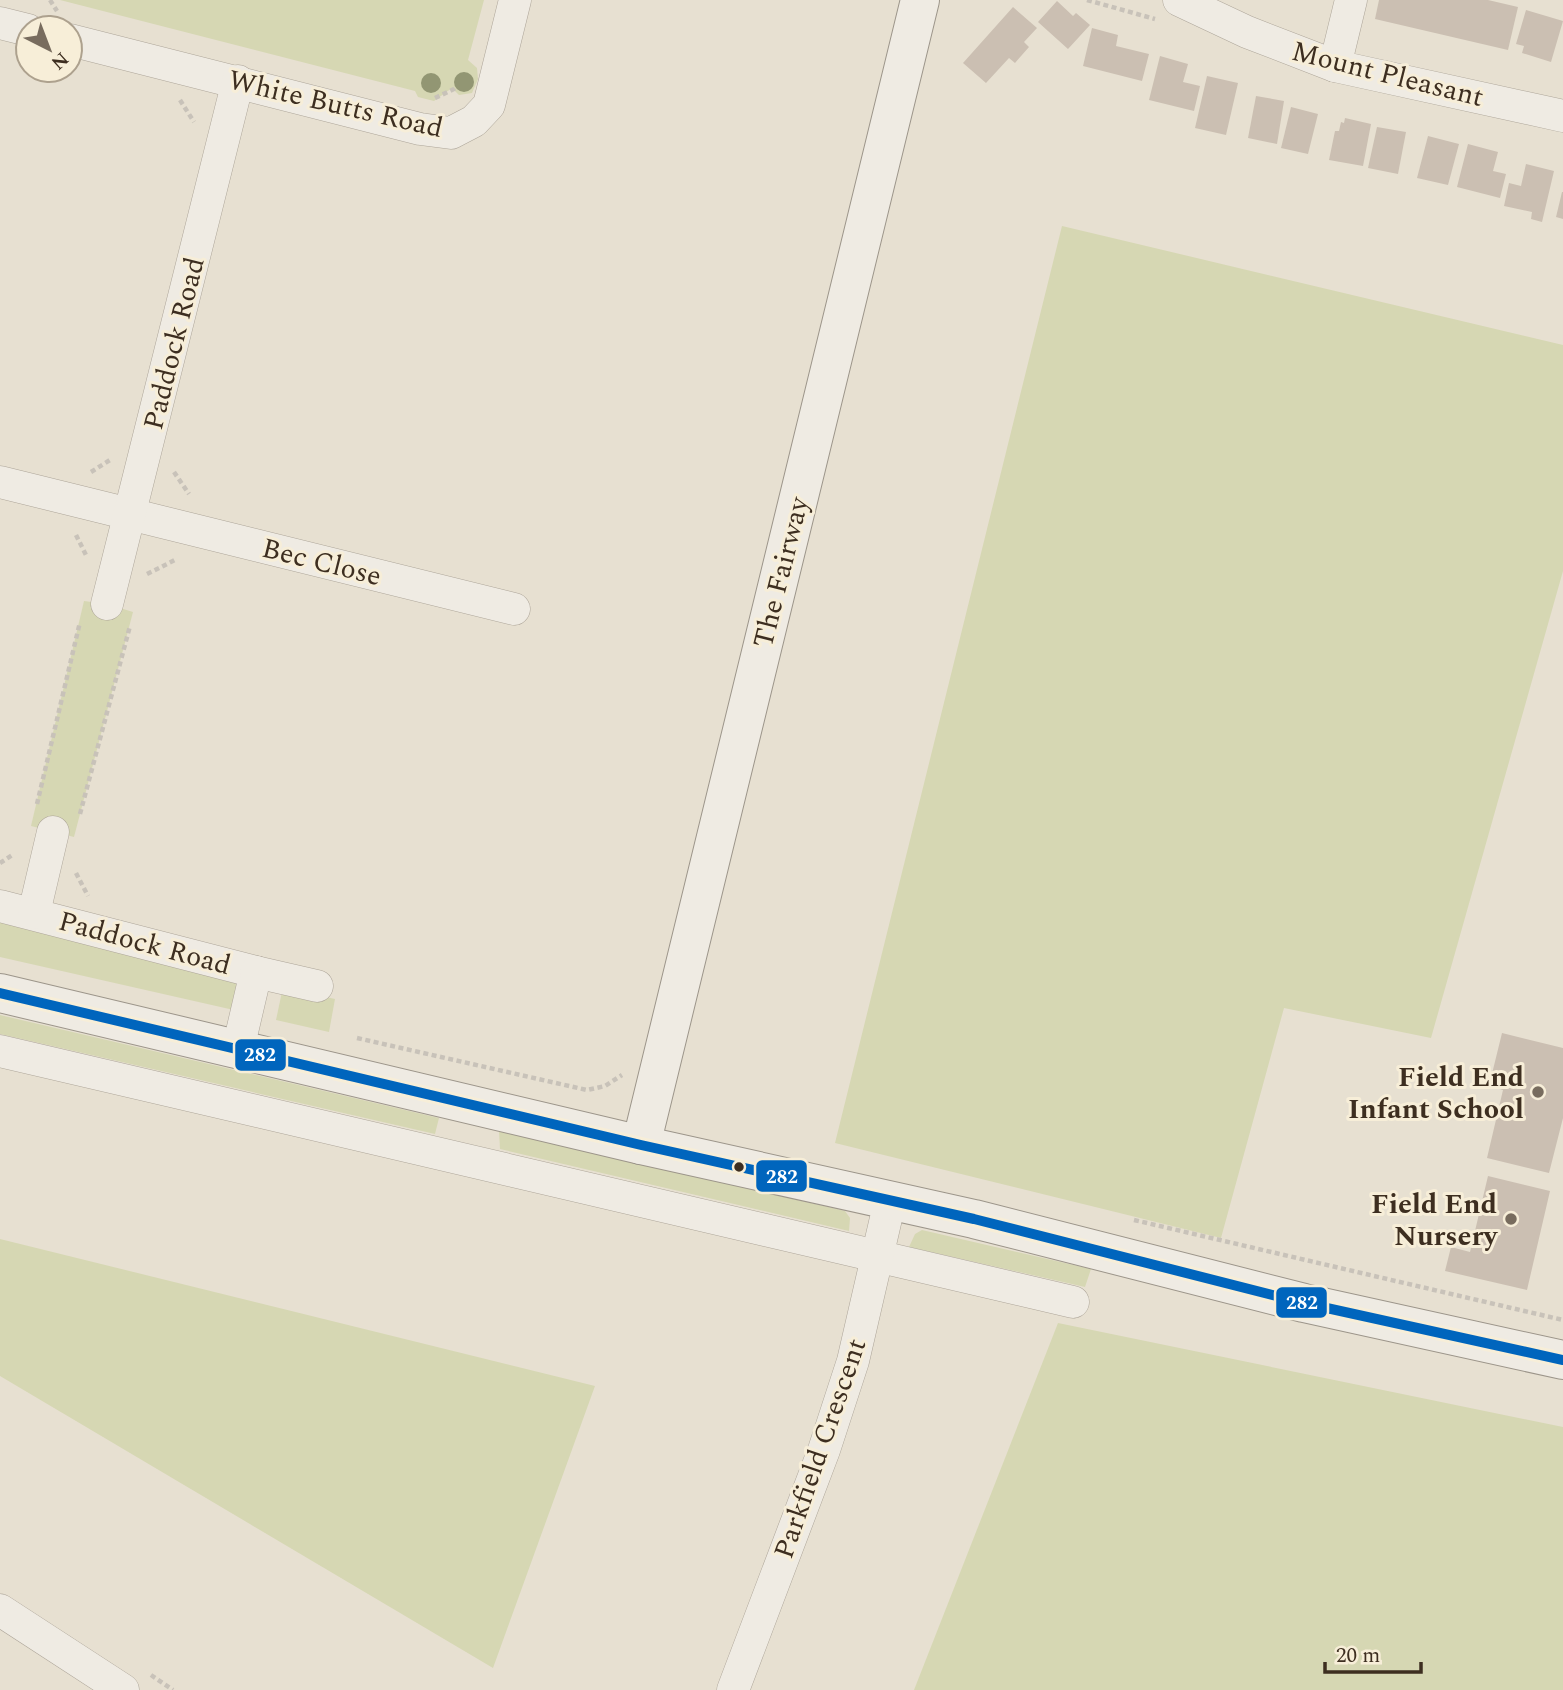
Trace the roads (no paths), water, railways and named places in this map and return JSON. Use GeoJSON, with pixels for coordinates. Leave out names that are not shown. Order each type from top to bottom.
{"type":"FeatureCollection","features":[{"type":"Feature","properties":{"kind":"street","name":"White Butts Road"},"geometry":{"type":"LineString","coordinates":[[84,43],[421,129],[451,133],[474,121],[489,105],[515,0]]}},
{"type":"Feature","properties":{"kind":"street","name":"The Fairway"},"geometry":{"type":"LineString","coordinates":[[641,1145],[920,0]]}},
{"type":"Feature","properties":{"kind":"street","name":"Mount Pleasant"},"geometry":{"type":"LineString","coordinates":[[1179,0],[1247,32],[1335,66],[1563,116]]}},
{"type":"Feature","properties":{"kind":"street"},"geometry":{"type":"LineString","coordinates":[[1335,66],[1351,0]]}},
{"type":"Feature","properties":{"kind":"street","name":"Paddock Road"},"geometry":{"type":"LineString","coordinates":[[106,615],[238,81]]}},
{"type":"Feature","properties":{"kind":"street","name":"Bec Close"},"geometry":{"type":"LineString","coordinates":[[0,482],[514,609]]}},
{"type":"Feature","properties":{"kind":"street","name":"Paddock Road"},"geometry":{"type":"LineString","coordinates":[[34,913],[55,823]]}},
{"type":"Feature","properties":{"kind":"street","name":"Paddock Road"},"geometry":{"type":"LineString","coordinates":[[0,906],[317,986]]}},
{"type":"Feature","properties":{"kind":"street","name":"Paddock Road"},"geometry":{"type":"LineString","coordinates":[[238,1049],[256,972]]}},
{"type":"Feature","properties":{"kind":"street"},"geometry":{"type":"LineString","coordinates":[[0,993],[641,1145],[974,1219],[1304,1303],[1563,1360]]}},
{"type":"Feature","properties":{"kind":"street"},"geometry":{"type":"LineString","coordinates":[[0,1051],[1073,1302]]}},
{"type":"Feature","properties":{"kind":"street","name":"Parkfield Crescent"},"geometry":{"type":"LineString","coordinates":[[733,1690],[824,1450],[853,1361],[890,1201]]}},
{"type":"Feature","properties":{"kind":"street"},"geometry":{"type":"LineString","coordinates":[[0,1610],[123,1690]]}},
{"type":"Feature","properties":{"kind":"place","name":"Field End Infant School"},"geometry":{"type":"Point","coordinates":[1538,1092]}},
{"type":"Feature","properties":{"kind":"place","name":"Field End Nursery"},"geometry":{"type":"Point","coordinates":[1511,1219]}}]}
